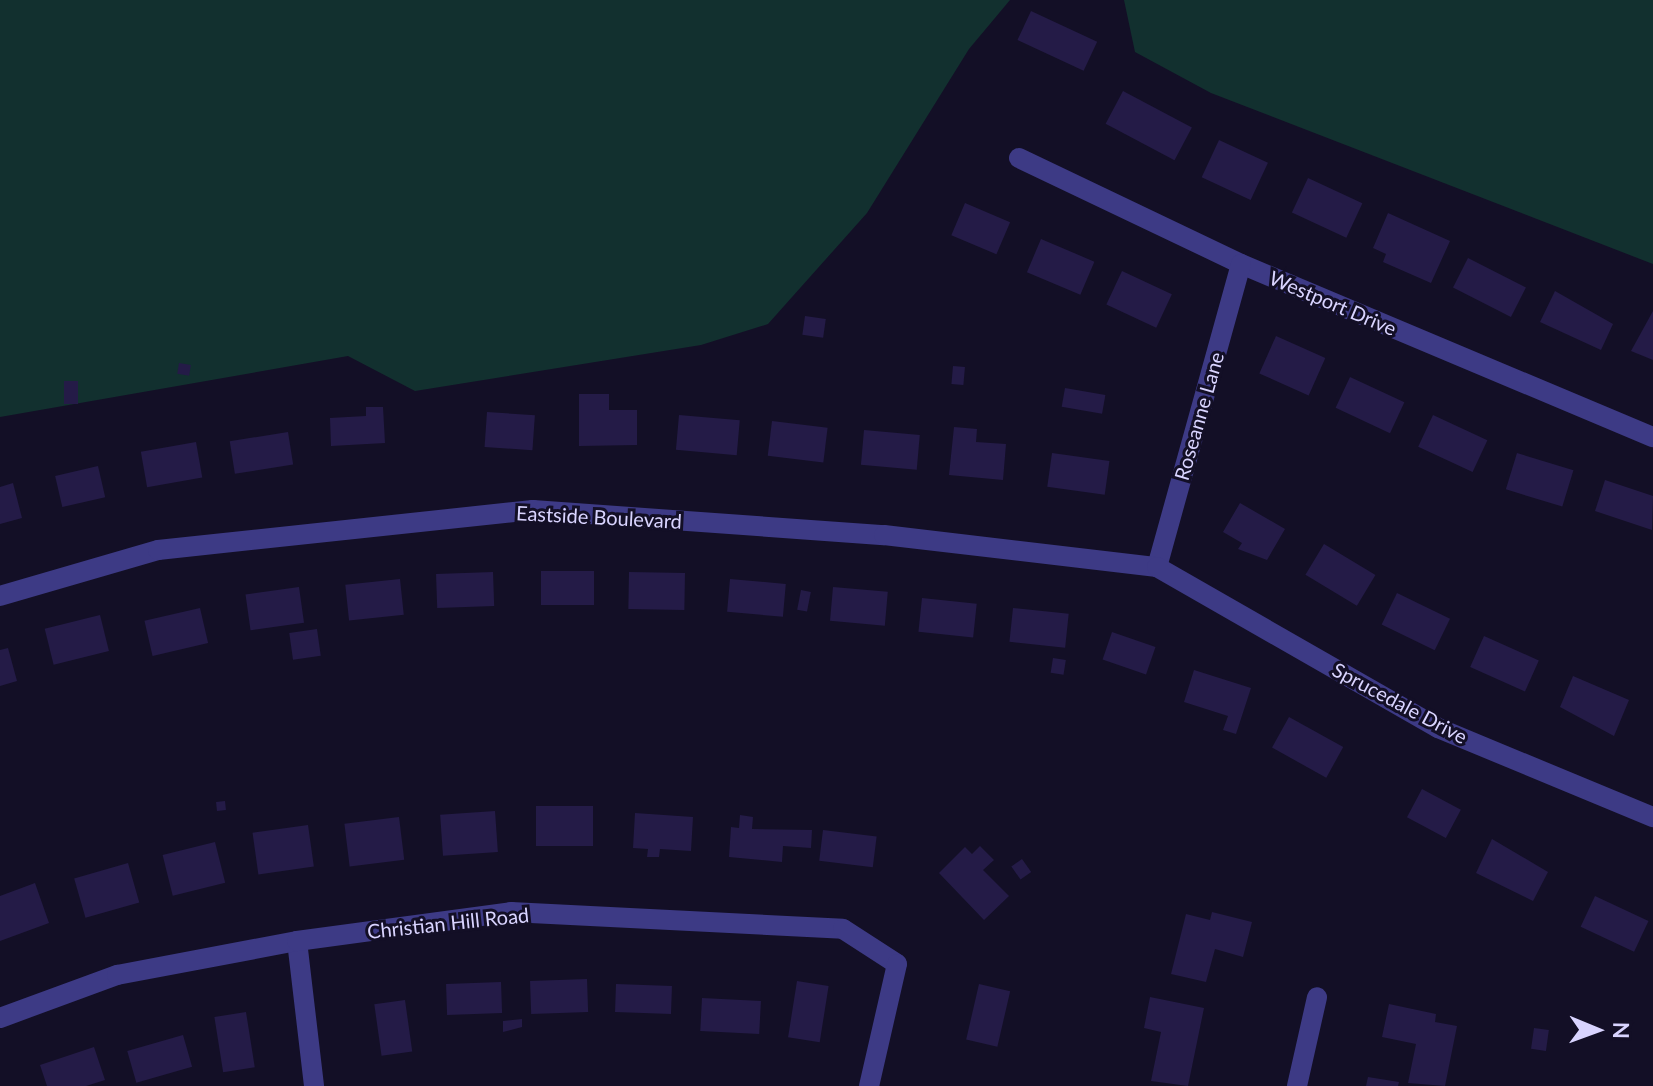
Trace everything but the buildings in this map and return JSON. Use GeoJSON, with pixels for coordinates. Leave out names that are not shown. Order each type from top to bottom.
{"type":"FeatureCollection","features":[{"type":"Feature","properties":{"kind":"street","name":"Westport Drive"},"geometry":{"type":"LineString","coordinates":[[1019,158],[1241,264],[1653,437]]}},
{"type":"Feature","properties":{"kind":"street","name":"Roseanne Lane"},"geometry":{"type":"LineString","coordinates":[[1157,567],[1241,264]]}},
{"type":"Feature","properties":{"kind":"street","name":"Eastside Boulevard"},"geometry":{"type":"LineString","coordinates":[[0,596],[158,550],[533,510],[884,535],[1157,567]]}},
{"type":"Feature","properties":{"kind":"street","name":"Sprucedale Drive"},"geometry":{"type":"LineString","coordinates":[[1157,567],[1438,728],[1653,817]]}},
{"type":"Feature","properties":{"kind":"street","name":"Christian Hill Road"},"geometry":{"type":"LineString","coordinates":[[0,1018],[117,975],[297,941],[511,912],[843,929],[897,964],[869,1086]]}},
{"type":"Feature","properties":{"kind":"street"},"geometry":{"type":"LineString","coordinates":[[297,941],[314,1086]]}},
{"type":"Feature","properties":{"kind":"street"},"geometry":{"type":"LineString","coordinates":[[1297,1086],[1317,997]]}},
{"type":"Feature","properties":{"kind":"green space"},"geometry":{"type":"Polygon","coordinates":[[[0,0],[1010,0],[969,49],[867,213],[768,324],[701,345],[415,391],[348,356],[0,417],[0,0]]]}},
{"type":"Feature","properties":{"kind":"green space"},"geometry":{"type":"Polygon","coordinates":[[[1124,0],[1653,0],[1653,264],[1211,93],[1135,52],[1124,0]]]}}]}
